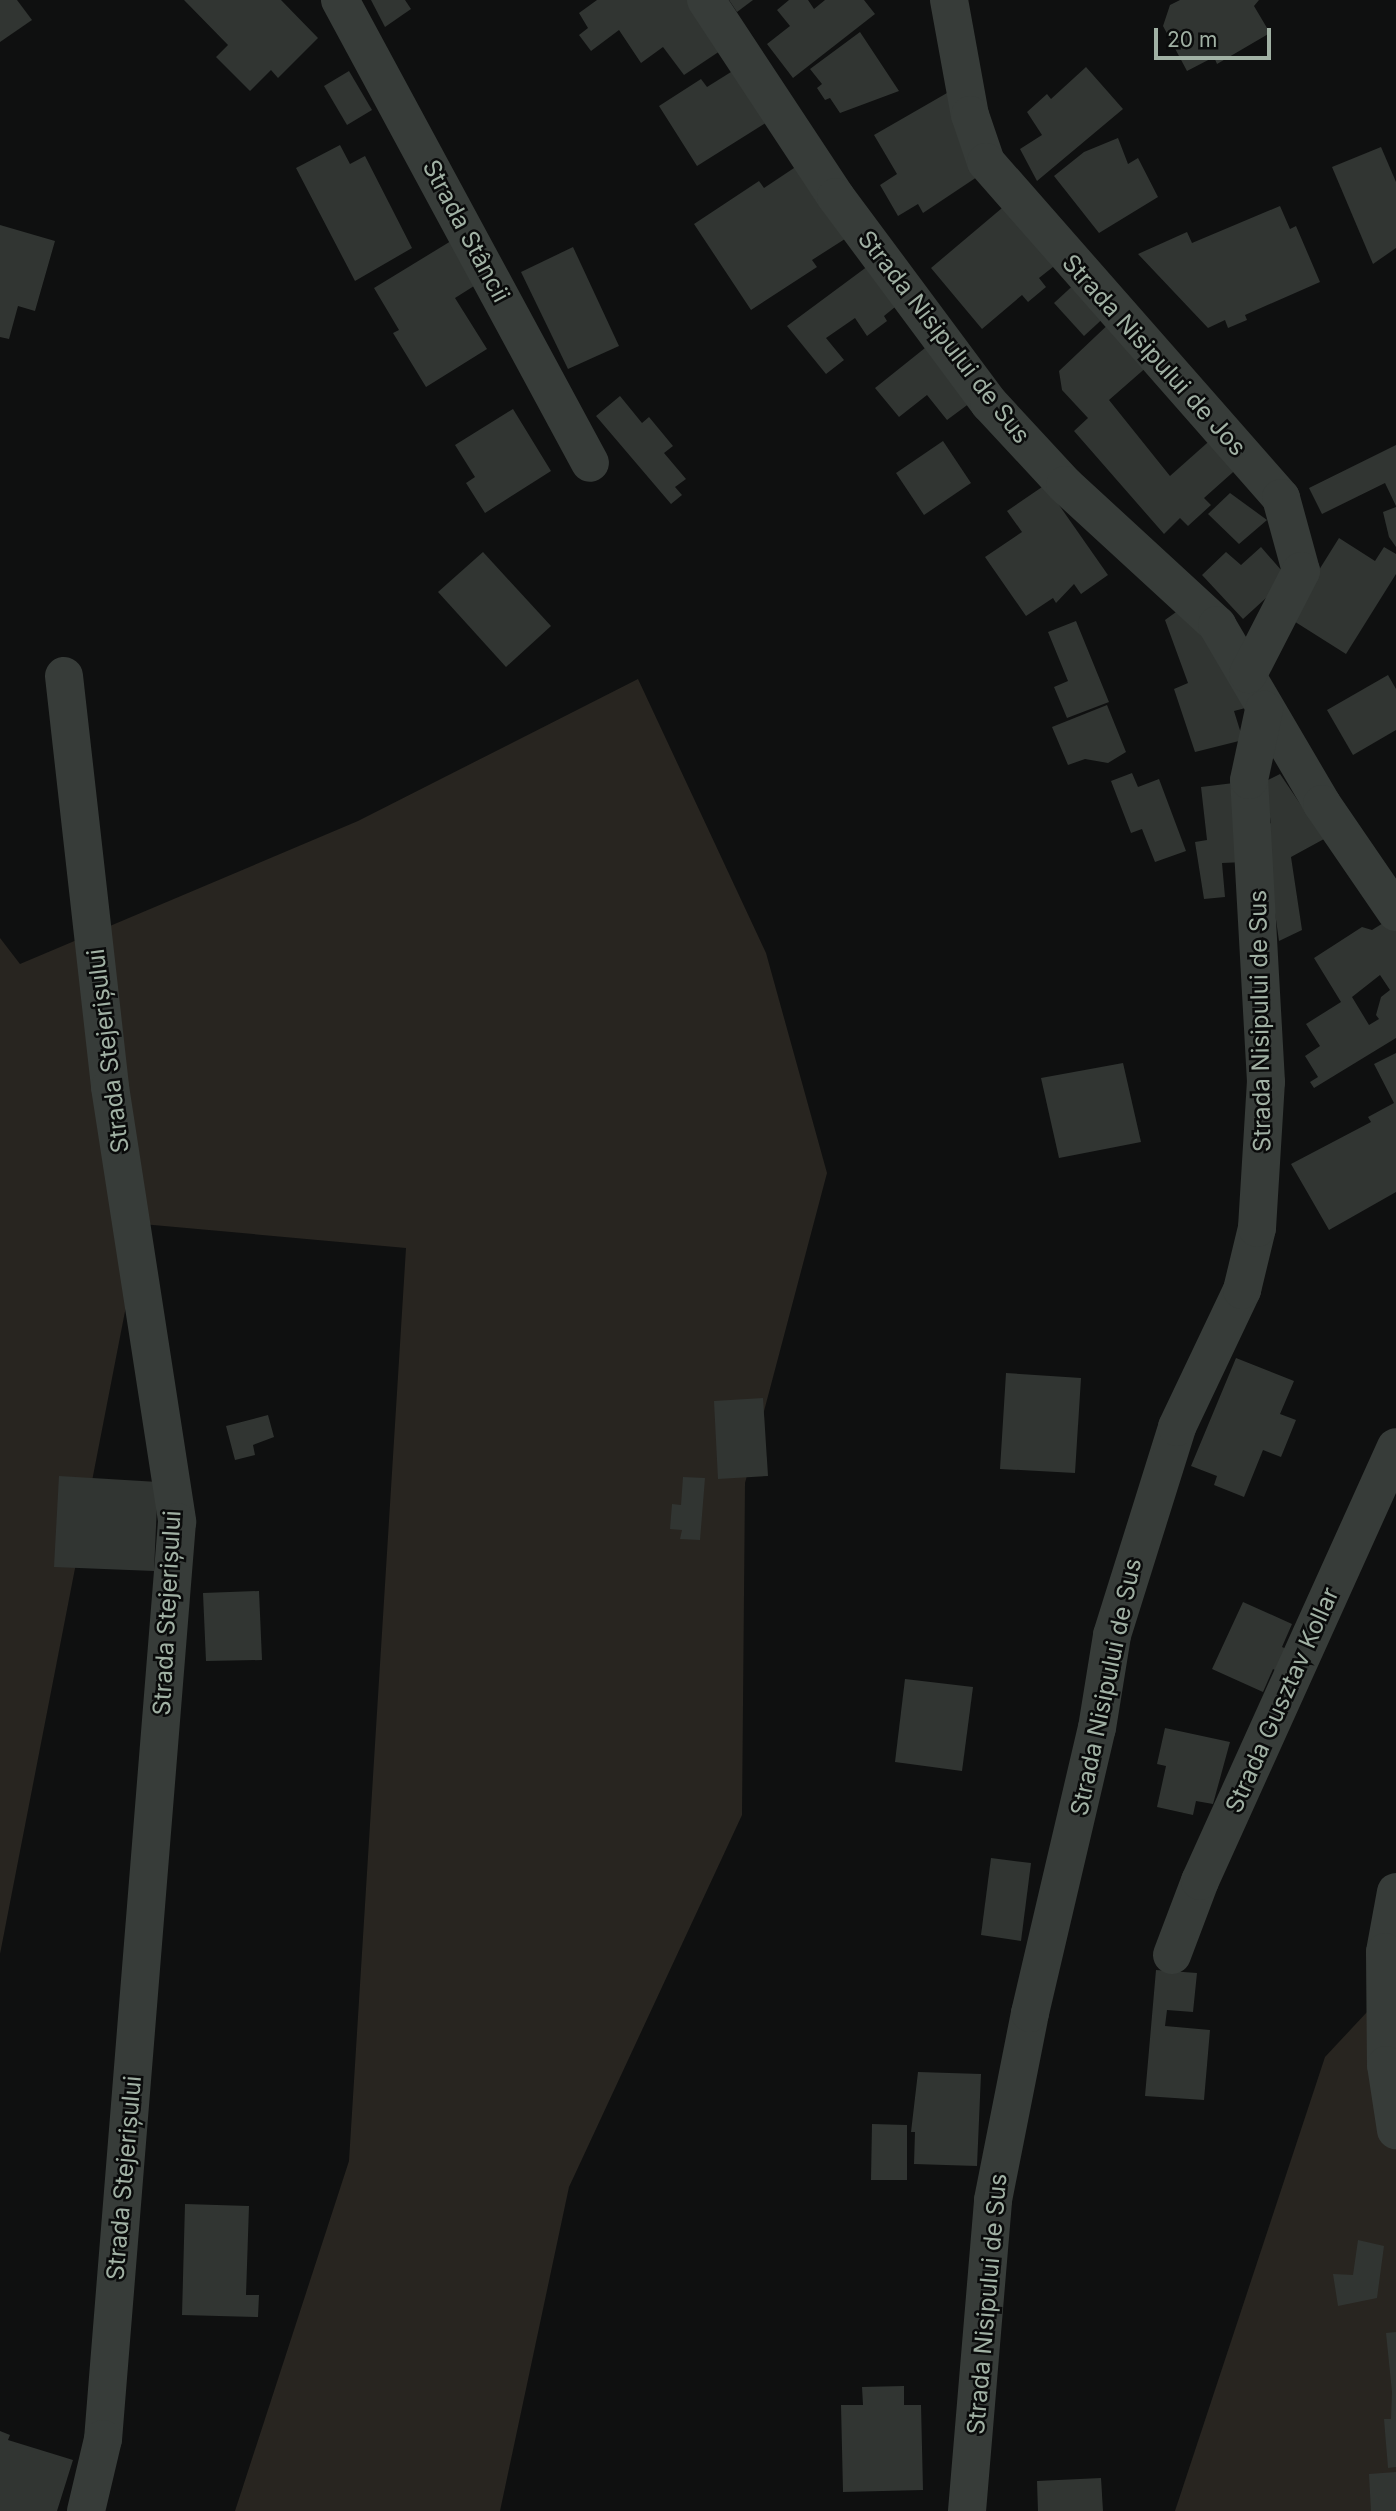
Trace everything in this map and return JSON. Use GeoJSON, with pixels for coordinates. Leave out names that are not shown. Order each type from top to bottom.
{"type":"FeatureCollection","features":[{"type":"Feature","properties":{"kind":"street","name":"Strada Stâncii"},"geometry":{"type":"LineString","coordinates":[[340,0],[590,463]]}},
{"type":"Feature","properties":{"kind":"street","name":"Strada Nisipului de Sus"},"geometry":{"type":"LineString","coordinates":[[706,0],[835,197],[989,403],[1065,485],[1217,625],[1248,674]]}},
{"type":"Feature","properties":{"kind":"street","name":"Strada Nisipului de Jos"},"geometry":{"type":"LineString","coordinates":[[949,0],[970,116],[986,162],[1281,498],[1301,571],[1248,674]]}},
{"type":"Feature","properties":{"kind":"street"},"geometry":{"type":"LineString","coordinates":[[1248,674],[1264,710],[1396,912]]}},
{"type":"Feature","properties":{"kind":"street","name":"Strada Stejerișului"},"geometry":{"type":"LineString","coordinates":[[64,676],[110,1087],[177,1522],[103,2439],[86,2511]]}},
{"type":"Feature","properties":{"kind":"street","name":"Strada Nisipului de Sus"},"geometry":{"type":"LineString","coordinates":[[967,2511],[993,2200],[1030,2013],[1081,1804],[1112,1635],[1173,1439],[1242,1290],[1256,1228],[1266,1082],[1248,780],[1264,710]]}},
{"type":"Feature","properties":{"kind":"street","name":"Strada Gusztav Kollar"},"geometry":{"type":"LineString","coordinates":[[1172,1955],[1200,1881],[1396,1447]]}},
{"type":"Feature","properties":{"kind":"street"},"geometry":{"type":"LineString","coordinates":[[1396,1892],[1385,1964],[1386,2065],[1396,2130]]}},
{"type":"Feature","properties":{"kind":"shaded area"},"geometry":{"type":"Polygon","coordinates":[[[638,679],[766,953],[827,1173],[745,1483],[742,1815],[569,2187],[500,2511],[235,2511],[349,2161],[406,1248],[142,1224],[0,1954],[0,938],[20,964],[358,821],[638,679]]]}},
{"type":"Feature","properties":{"kind":"shaded area"},"geometry":{"type":"Polygon","coordinates":[[[1396,1981],[1396,2511],[1175,2511],[1325,2057],[1396,1981]]]}},
{"type":"Feature","properties":{"kind":"building"},"geometry":{"type":"Polygon","coordinates":[[[0,0],[17,0],[32,20],[0,42],[0,0]]]}},
{"type":"Feature","properties":{"kind":"building"},"geometry":{"type":"Polygon","coordinates":[[[184,0],[281,0],[318,38],[278,78],[271,70],[250,91],[216,57],[228,45],[184,0]]]}},
{"type":"Feature","properties":{"kind":"building"},"geometry":{"type":"Polygon","coordinates":[[[371,0],[405,0],[411,9],[385,27],[371,0]]]}},
{"type":"Feature","properties":{"kind":"building"},"geometry":{"type":"Polygon","coordinates":[[[597,0],[696,0],[726,47],[684,75],[663,47],[641,63],[619,30],[591,51],[579,35],[588,28],[579,13],[597,0]]]}},
{"type":"Feature","properties":{"kind":"building"},"geometry":{"type":"Polygon","coordinates":[[[729,0],[753,0],[737,12],[729,0]]]}},
{"type":"Feature","properties":{"kind":"building"},"geometry":{"type":"Polygon","coordinates":[[[789,0],[808,0],[814,9],[825,0],[864,0],[875,14],[793,78],[767,44],[790,26],[777,10],[789,0]]]}},
{"type":"Feature","properties":{"kind":"building"},"geometry":{"type":"Polygon","coordinates":[[[1180,0],[1259,0],[1254,6],[1270,33],[1217,64],[1214,57],[1187,71],[1163,26],[1170,5],[1180,0]]]}},
{"type":"Feature","properties":{"kind":"building"},"geometry":{"type":"Polygon","coordinates":[[[860,32],[899,91],[840,113],[830,98],[825,100],[817,88],[822,84],[810,69],[860,32]]]}},
{"type":"Feature","properties":{"kind":"building"},"geometry":{"type":"Polygon","coordinates":[[[739,67],[772,119],[697,166],[659,106],[701,79],[707,87],[739,67]]]}},
{"type":"Feature","properties":{"kind":"building"},"geometry":{"type":"Polygon","coordinates":[[[1086,67],[1123,109],[1037,181],[1020,149],[1042,135],[1027,112],[1047,94],[1051,99],[1086,67]]]}},
{"type":"Feature","properties":{"kind":"building"},"geometry":{"type":"Polygon","coordinates":[[[349,71],[372,110],[347,125],[324,86],[349,71]]]}},
{"type":"Feature","properties":{"kind":"building"},"geometry":{"type":"Polygon","coordinates":[[[947,93],[986,171],[923,213],[918,204],[898,216],[880,185],[897,174],[874,135],[947,93]]]}},
{"type":"Feature","properties":{"kind":"building"},"geometry":{"type":"Polygon","coordinates":[[[1118,138],[1128,164],[1138,158],[1158,197],[1099,233],[1054,176],[1084,152],[1118,138]]]}},
{"type":"Feature","properties":{"kind":"building"},"geometry":{"type":"Polygon","coordinates":[[[340,145],[350,164],[365,156],[412,248],[355,281],[296,168],[340,145]]]}},
{"type":"Feature","properties":{"kind":"building"},"geometry":{"type":"Polygon","coordinates":[[[1381,147],[1396,182],[1396,248],[1373,264],[1332,167],[1381,147]]]}},
{"type":"Feature","properties":{"kind":"building"},"geometry":{"type":"Polygon","coordinates":[[[800,164],[848,237],[812,260],[817,267],[751,310],[694,224],[759,181],[764,188],[800,164]]]}},
{"type":"Feature","properties":{"kind":"building"},"geometry":{"type":"Polygon","coordinates":[[[1008,203],[1058,263],[1039,278],[1046,287],[1028,302],[1022,295],[982,329],[931,268],[1008,203]]]}},
{"type":"Feature","properties":{"kind":"building"},"geometry":{"type":"Polygon","coordinates":[[[1280,206],[1290,229],[1296,226],[1320,282],[1245,315],[1247,320],[1228,328],[1225,320],[1208,328],[1138,254],[1187,232],[1192,243],[1280,206]]]}},
{"type":"Feature","properties":{"kind":"building"},"geometry":{"type":"Polygon","coordinates":[[[0,225],[55,241],[35,311],[18,306],[9,339],[0,337],[0,225]]]}},
{"type":"Feature","properties":{"kind":"building"},"geometry":{"type":"Polygon","coordinates":[[[451,241],[474,286],[455,298],[487,349],[426,387],[393,333],[399,330],[374,288],[451,241]]]}},
{"type":"Feature","properties":{"kind":"building"},"geometry":{"type":"Polygon","coordinates":[[[573,247],[619,346],[568,369],[521,272],[573,247]]]}},
{"type":"Feature","properties":{"kind":"building"},"geometry":{"type":"Polygon","coordinates":[[[868,266],[895,307],[884,316],[887,321],[867,336],[855,318],[826,338],[844,360],[826,374],[787,326],[868,266]]]}},
{"type":"Feature","properties":{"kind":"building"},"geometry":{"type":"Polygon","coordinates":[[[1079,280],[1109,313],[1084,336],[1054,303],[1079,280]]]}},
{"type":"Feature","properties":{"kind":"building"},"geometry":{"type":"Polygon","coordinates":[[[1114,319],[1149,365],[1109,400],[1170,476],[1215,436],[1241,465],[1204,498],[1211,505],[1188,526],[1180,518],[1164,534],[1074,431],[1088,418],[1062,390],[1059,371],[1114,319]]]}},
{"type":"Feature","properties":{"kind":"building"},"geometry":{"type":"Polygon","coordinates":[[[930,344],[974,400],[947,420],[927,395],[899,417],[875,388],[930,344]]]}},
{"type":"Feature","properties":{"kind":"building"},"geometry":{"type":"Polygon","coordinates":[[[620,396],[642,423],[649,417],[673,446],[664,453],[686,479],[675,487],[682,495],[671,504],[596,416],[620,396]]]}},
{"type":"Feature","properties":{"kind":"building"},"geometry":{"type":"Polygon","coordinates":[[[513,409],[551,471],[485,513],[466,483],[475,477],[455,445],[513,409]]]}},
{"type":"Feature","properties":{"kind":"building"},"geometry":{"type":"Polygon","coordinates":[[[943,441],[971,483],[924,515],[896,473],[943,441]]]}},
{"type":"Feature","properties":{"kind":"building"},"geometry":{"type":"Polygon","coordinates":[[[1396,445],[1396,506],[1385,483],[1322,514],[1309,488],[1396,445]]]}},
{"type":"Feature","properties":{"kind":"building"},"geometry":{"type":"Polygon","coordinates":[[[1045,485],[1108,575],[1081,594],[1074,584],[1056,603],[1053,598],[1026,616],[985,557],[1022,532],[1007,511],[1045,485]]]}},
{"type":"Feature","properties":{"kind":"building"},"geometry":{"type":"Polygon","coordinates":[[[1230,493],[1267,520],[1239,544],[1208,514],[1230,493]]]}},
{"type":"Feature","properties":{"kind":"building"},"geometry":{"type":"Polygon","coordinates":[[[1396,507],[1396,547],[1389,537],[1383,512],[1396,507]]]}},
{"type":"Feature","properties":{"kind":"building"},"geometry":{"type":"Polygon","coordinates":[[[1339,538],[1375,561],[1384,547],[1396,554],[1396,574],[1346,654],[1289,618],[1339,538]]]}},
{"type":"Feature","properties":{"kind":"building"},"geometry":{"type":"Polygon","coordinates":[[[1261,547],[1288,578],[1243,619],[1202,575],[1226,552],[1241,565],[1261,547]]]}},
{"type":"Feature","properties":{"kind":"building"},"geometry":{"type":"Polygon","coordinates":[[[483,552],[551,626],[506,667],[438,592],[483,552]]]}},
{"type":"Feature","properties":{"kind":"building"},"geometry":{"type":"Polygon","coordinates":[[[1190,602],[1253,706],[1234,711],[1243,740],[1195,752],[1174,689],[1188,683],[1165,620],[1190,602]]]}},
{"type":"Feature","properties":{"kind":"building"},"geometry":{"type":"Polygon","coordinates":[[[1076,621],[1109,702],[1067,718],[1054,687],[1068,681],[1048,632],[1076,621]]]}},
{"type":"Feature","properties":{"kind":"building"},"geometry":{"type":"Polygon","coordinates":[[[1388,675],[1396,689],[1396,730],[1353,755],[1327,710],[1388,675]]]}},
{"type":"Feature","properties":{"kind":"building"},"geometry":{"type":"Polygon","coordinates":[[[1107,705],[1126,752],[1108,763],[1085,759],[1068,765],[1052,727],[1107,705]]]}},
{"type":"Feature","properties":{"kind":"building"},"geometry":{"type":"Polygon","coordinates":[[[1132,773],[1138,787],[1159,779],[1186,851],[1155,862],[1142,829],[1131,833],[1111,781],[1132,773]]]}},
{"type":"Feature","properties":{"kind":"building"},"geometry":{"type":"Polygon","coordinates":[[[1280,774],[1324,839],[1291,857],[1302,930],[1279,941],[1263,828],[1271,823],[1264,782],[1280,774]]]}},
{"type":"Feature","properties":{"kind":"building"},"geometry":{"type":"Polygon","coordinates":[[[1242,782],[1245,862],[1222,863],[1225,897],[1204,899],[1195,842],[1207,840],[1201,787],[1242,782]]]}},
{"type":"Feature","properties":{"kind":"building"},"geometry":{"type":"Polygon","coordinates":[[[1396,915],[1396,1038],[1314,1088],[1310,1082],[1318,1077],[1305,1056],[1320,1046],[1306,1024],[1341,1002],[1314,958],[1362,927],[1372,930],[1396,915]],[[1380,975],[1352,997],[1369,1025],[1379,1019],[1376,1015],[1381,997],[1390,990],[1380,975]]]}},
{"type":"Feature","properties":{"kind":"building"},"geometry":{"type":"Polygon","coordinates":[[[1396,1053],[1396,1192],[1329,1230],[1291,1164],[1371,1122],[1368,1117],[1394,1103],[1374,1064],[1396,1053]]]}},
{"type":"Feature","properties":{"kind":"building"},"geometry":{"type":"Polygon","coordinates":[[[1123,1063],[1141,1142],[1059,1158],[1041,1078],[1123,1063]]]}},
{"type":"Feature","properties":{"kind":"building"},"geometry":{"type":"Polygon","coordinates":[[[1236,1358],[1294,1381],[1280,1414],[1296,1420],[1281,1457],[1263,1450],[1244,1497],[1214,1485],[1217,1476],[1191,1466],[1236,1358]]]}},
{"type":"Feature","properties":{"kind":"building"},"geometry":{"type":"Polygon","coordinates":[[[1006,1373],[1081,1378],[1075,1473],[1000,1469],[1006,1373]]]}},
{"type":"Feature","properties":{"kind":"building"},"geometry":{"type":"Polygon","coordinates":[[[763,1398],[768,1476],[718,1479],[714,1401],[763,1398]]]}},
{"type":"Feature","properties":{"kind":"building"},"geometry":{"type":"Polygon","coordinates":[[[268,1415],[274,1437],[253,1445],[255,1455],[235,1460],[226,1426],[268,1415]]]}},
{"type":"Feature","properties":{"kind":"building"},"geometry":{"type":"Polygon","coordinates":[[[59,1476],[158,1482],[154,1571],[54,1567],[59,1476]]]}},
{"type":"Feature","properties":{"kind":"building"},"geometry":{"type":"Polygon","coordinates":[[[683,1477],[705,1478],[700,1540],[680,1539],[682,1530],[670,1529],[672,1504],[681,1505],[683,1477]]]}},
{"type":"Feature","properties":{"kind":"building"},"geometry":{"type":"Polygon","coordinates":[[[259,1591],[262,1660],[206,1661],[203,1593],[259,1591]]]}},
{"type":"Feature","properties":{"kind":"building"},"geometry":{"type":"Polygon","coordinates":[[[1243,1602],[1292,1624],[1282,1647],[1291,1651],[1281,1673],[1273,1669],[1263,1692],[1212,1669],[1243,1602]]]}},
{"type":"Feature","properties":{"kind":"building"},"geometry":{"type":"Polygon","coordinates":[[[905,1679],[973,1687],[962,1771],[895,1762],[905,1679]]]}},
{"type":"Feature","properties":{"kind":"building"},"geometry":{"type":"Polygon","coordinates":[[[1165,1728],[1230,1742],[1213,1804],[1196,1801],[1193,1815],[1157,1807],[1166,1766],[1157,1764],[1165,1728]]]}},
{"type":"Feature","properties":{"kind":"building"},"geometry":{"type":"Polygon","coordinates":[[[991,1858],[1031,1863],[1021,1941],[981,1935],[991,1858]]]}},
{"type":"Feature","properties":{"kind":"building"},"geometry":{"type":"Polygon","coordinates":[[[1156,1970],[1197,1973],[1193,2012],[1167,2010],[1165,2026],[1210,2030],[1204,2100],[1145,2096],[1156,1970]]]}},
{"type":"Feature","properties":{"kind":"building"},"geometry":{"type":"Polygon","coordinates":[[[918,2072],[981,2074],[977,2166],[914,2164],[915,2132],[911,2132],[918,2072]]]}},
{"type":"Feature","properties":{"kind":"building"},"geometry":{"type":"Polygon","coordinates":[[[872,2124],[907,2125],[907,2180],[871,2180],[872,2124]]]}},
{"type":"Feature","properties":{"kind":"building"},"geometry":{"type":"Polygon","coordinates":[[[185,2204],[249,2206],[246,2295],[259,2295],[258,2317],[182,2315],[185,2204]]]}},
{"type":"Feature","properties":{"kind":"building"},"geometry":{"type":"Polygon","coordinates":[[[1358,2240],[1384,2246],[1377,2298],[1338,2306],[1333,2274],[1353,2275],[1358,2240]]]}},
{"type":"Feature","properties":{"kind":"building"},"geometry":{"type":"Polygon","coordinates":[[[1396,2332],[1396,2467],[1388,2468],[1384,2419],[1391,2419],[1392,2392],[1386,2333],[1396,2332]]]}},
{"type":"Feature","properties":{"kind":"building"},"geometry":{"type":"Polygon","coordinates":[[[904,2386],[904,2405],[921,2405],[923,2490],[843,2492],[841,2405],[863,2405],[862,2387],[904,2386]]]}},
{"type":"Feature","properties":{"kind":"building"},"geometry":{"type":"Polygon","coordinates":[[[0,2431],[10,2435],[8,2440],[73,2460],[57,2511],[0,2511],[0,2431]]]}},
{"type":"Feature","properties":{"kind":"building"},"geometry":{"type":"Polygon","coordinates":[[[1396,2472],[1396,2511],[1371,2511],[1369,2474],[1396,2472]]]}},
{"type":"Feature","properties":{"kind":"building"},"geometry":{"type":"Polygon","coordinates":[[[1101,2478],[1103,2511],[1038,2511],[1037,2481],[1101,2478]]]}}]}
